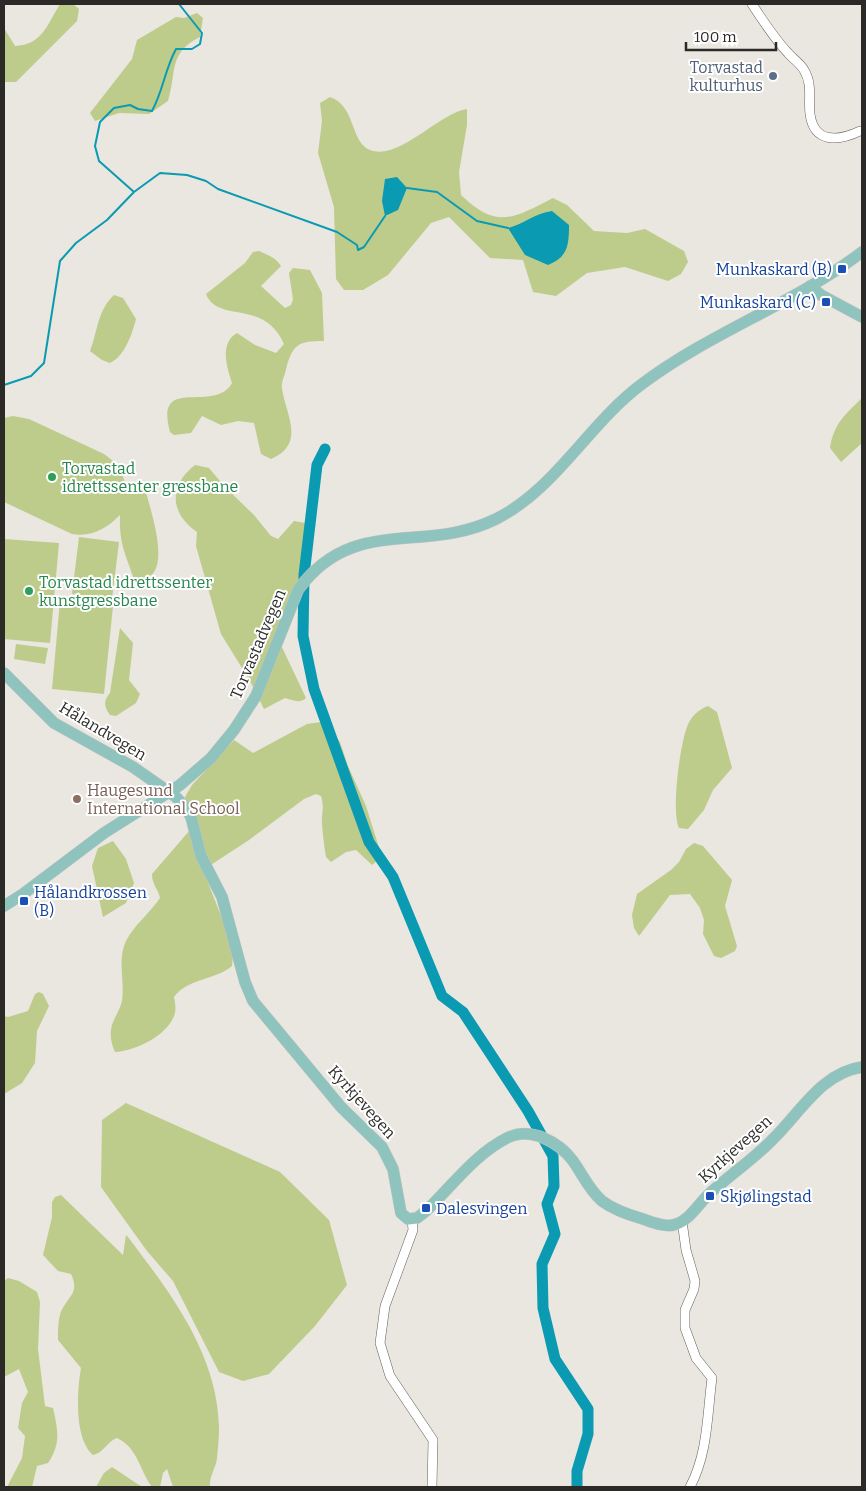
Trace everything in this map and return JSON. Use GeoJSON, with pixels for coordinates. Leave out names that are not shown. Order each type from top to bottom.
{"type":"FeatureCollection","features":[{"type":"Feature","properties":{"kind":"main road","name":"Torvastadvegen"},"geometry":{"type":"LineString","coordinates":[[4,906],[24,894],[104,833],[168,793],[211,758],[240,722],[266,674],[294,597],[305,580],[321,564],[336,554],[362,543],[458,533],[502,516],[534,492],[600,423],[642,384],[680,359],[810,286],[862,252]]}},
{"type":"Feature","properties":{"kind":"main road"},"geometry":{"type":"LineString","coordinates":[[810,286],[821,295],[862,317]]}},
{"type":"Feature","properties":{"kind":"main road","name":"Hålandvegen"},"geometry":{"type":"LineString","coordinates":[[4,672],[46,716],[60,727],[120,759],[168,793]]}},
{"type":"Feature","properties":{"kind":"main road","name":"Kyrkjevegen"},"geometry":{"type":"LineString","coordinates":[[168,793],[179,800],[191,817],[201,856],[222,897],[245,982],[253,1001],[341,1107],[382,1147],[393,1169],[400,1213],[404,1217],[412,1219]]}},
{"type":"Feature","properties":{"kind":"main road","name":"Kyrkjevegen"},"geometry":{"type":"LineString","coordinates":[[682,1221],[726,1179],[773,1140],[822,1086],[836,1076],[862,1067]]}},
{"type":"Feature","properties":{"kind":"main road"},"geometry":{"type":"LineString","coordinates":[[412,1219],[426,1211],[475,1162],[494,1146],[508,1137],[521,1134],[546,1139],[559,1147],[574,1162],[591,1190],[613,1208],[666,1225],[682,1221]]}},
{"type":"Feature","properties":{"kind":"street"},"geometry":{"type":"LineString","coordinates":[[752,4],[763,22],[806,73],[810,85],[811,119],[822,136],[831,139],[862,132]]}},
{"type":"Feature","properties":{"kind":"street"},"geometry":{"type":"LineString","coordinates":[[412,1219],[413,1230],[385,1306],[380,1343],[390,1376],[433,1440],[432,1487]]}},
{"type":"Feature","properties":{"kind":"street"},"geometry":{"type":"LineString","coordinates":[[682,1221],[686,1250],[695,1280],[694,1289],[685,1310],[685,1328],[696,1358],[712,1378],[708,1428],[702,1458],[690,1487]]}},
{"type":"Feature","properties":{"kind":"green space"},"geometry":{"type":"Polygon","coordinates":[[[60,4],[73,4],[79,9],[77,21],[16,82],[4,82],[4,28],[15,46],[32,42],[43,32],[60,4]]]}},
{"type":"Feature","properties":{"kind":"green space"},"geometry":{"type":"Polygon","coordinates":[[[197,13],[203,18],[200,37],[190,43],[178,56],[168,101],[149,114],[119,113],[95,121],[90,113],[132,59],[137,40],[176,17],[184,18],[197,13]]]}},
{"type":"Feature","properties":{"kind":"green space"},"geometry":{"type":"Polygon","coordinates":[[[330,97],[344,108],[359,140],[364,146],[370,150],[381,152],[406,143],[456,112],[467,109],[467,125],[459,172],[461,195],[474,206],[496,217],[506,217],[527,211],[553,198],[567,205],[594,231],[627,233],[645,229],[684,251],[688,262],[681,274],[668,281],[625,267],[587,273],[556,296],[533,292],[523,260],[490,258],[449,217],[431,223],[388,275],[363,290],[344,290],[336,279],[334,207],[318,153],[322,121],[320,103],[330,97]]]}},
{"type":"Feature","properties":{"kind":"green space"},"geometry":{"type":"Polygon","coordinates":[[[259,251],[269,255],[281,266],[261,286],[285,308],[291,305],[293,299],[289,273],[293,268],[310,270],[322,293],[324,341],[302,343],[291,354],[282,386],[291,427],[291,436],[288,445],[282,452],[271,459],[261,454],[254,423],[238,421],[221,425],[202,416],[191,433],[174,435],[170,432],[167,414],[170,404],[178,399],[212,396],[224,392],[232,383],[228,370],[226,349],[231,337],[237,333],[255,345],[276,353],[284,344],[275,330],[265,321],[254,316],[220,308],[212,303],[206,294],[245,263],[253,252],[259,251]]]}},
{"type":"Feature","properties":{"kind":"green space"},"geometry":{"type":"Polygon","coordinates":[[[114,295],[123,298],[136,319],[124,350],[110,363],[102,360],[90,351],[101,314],[108,301],[114,295]]]}},
{"type":"Feature","properties":{"kind":"green space"},"geometry":{"type":"Polygon","coordinates":[[[862,398],[862,443],[841,462],[830,448],[834,432],[850,409],[862,398]]]}},
{"type":"Feature","properties":{"kind":"green space"},"geometry":{"type":"Polygon","coordinates":[[[13,416],[29,419],[104,454],[119,468],[126,488],[140,487],[146,492],[156,530],[158,546],[158,560],[155,571],[147,578],[134,579],[125,555],[120,515],[98,531],[79,535],[72,534],[4,502],[4,418],[13,416]]]}},
{"type":"Feature","properties":{"kind":"green space"},"geometry":{"type":"Polygon","coordinates":[[[195,465],[209,468],[225,487],[254,515],[271,536],[278,539],[294,521],[311,524],[304,556],[306,556],[279,641],[306,698],[304,700],[296,701],[285,698],[264,709],[250,681],[221,634],[196,546],[197,532],[181,516],[177,508],[177,490],[180,481],[195,465]]]}},
{"type":"Feature","properties":{"kind":"green space"},"geometry":{"type":"Polygon","coordinates":[[[79,537],[119,542],[112,599],[72,594],[79,537]]]}},
{"type":"Feature","properties":{"kind":"green space","name":"Torvastad idrettssenter kunstgressbane"},"geometry":{"type":"Polygon","coordinates":[[[4,539],[59,543],[50,643],[4,639],[4,539]]]}},
{"type":"Feature","properties":{"kind":"green space"},"geometry":{"type":"Polygon","coordinates":[[[60,601],[113,606],[104,694],[52,689],[60,601]]]}},
{"type":"Feature","properties":{"kind":"green space"},"geometry":{"type":"Polygon","coordinates":[[[120,628],[133,643],[129,680],[140,694],[136,703],[116,716],[110,715],[105,704],[110,693],[120,628]]]}},
{"type":"Feature","properties":{"kind":"green space"},"geometry":{"type":"Polygon","coordinates":[[[16,644],[48,648],[45,664],[14,659],[16,644]]]}},
{"type":"Feature","properties":{"kind":"green space"},"geometry":{"type":"Polygon","coordinates":[[[708,706],[717,712],[732,768],[713,790],[704,810],[688,829],[679,828],[676,793],[684,736],[693,717],[708,706]]]}},
{"type":"Feature","properties":{"kind":"green space"},"geometry":{"type":"Polygon","coordinates":[[[321,722],[326,724],[340,742],[348,766],[366,806],[382,857],[372,865],[356,850],[346,852],[331,862],[326,857],[322,824],[322,800],[321,796],[316,794],[304,799],[249,840],[203,870],[225,926],[233,955],[232,966],[180,991],[174,997],[175,1013],[172,1021],[159,1035],[132,1049],[115,1052],[111,1041],[111,1033],[122,1001],[123,948],[133,930],[160,898],[152,874],[190,830],[185,797],[192,785],[234,740],[253,753],[307,724],[321,722]]]}},
{"type":"Feature","properties":{"kind":"green space"},"geometry":{"type":"Polygon","coordinates":[[[113,841],[126,859],[134,883],[126,903],[103,917],[92,866],[98,848],[113,841]]]}},
{"type":"Feature","properties":{"kind":"green space"},"geometry":{"type":"Polygon","coordinates":[[[694,843],[703,846],[732,880],[725,906],[737,946],[735,951],[721,958],[714,956],[703,934],[704,920],[700,908],[690,894],[670,895],[639,936],[634,928],[632,915],[637,894],[671,870],[679,862],[686,849],[694,843]]]}},
{"type":"Feature","properties":{"kind":"green space"},"geometry":{"type":"Polygon","coordinates":[[[39,992],[43,994],[49,1006],[37,1031],[35,1063],[22,1083],[4,1094],[4,1016],[8,1017],[28,1011],[35,994],[39,992]]]}},
{"type":"Feature","properties":{"kind":"green space"},"geometry":{"type":"Polygon","coordinates":[[[126,1103],[280,1172],[329,1220],[347,1285],[315,1326],[269,1374],[243,1381],[219,1372],[173,1281],[147,1251],[101,1187],[102,1120],[126,1103]]]}},
{"type":"Feature","properties":{"kind":"green space"},"geometry":{"type":"Polygon","coordinates":[[[61,1195],[123,1255],[126,1235],[128,1237],[175,1303],[201,1349],[210,1374],[216,1400],[219,1427],[216,1462],[210,1487],[173,1487],[167,1469],[163,1473],[160,1487],[152,1487],[130,1447],[117,1438],[97,1454],[93,1455],[87,1448],[78,1414],[81,1368],[58,1340],[60,1315],[71,1296],[74,1281],[71,1274],[58,1271],[43,1255],[52,1217],[52,1202],[55,1197],[61,1195]]]}},
{"type":"Feature","properties":{"kind":"green space"},"geometry":{"type":"Polygon","coordinates":[[[8,1278],[19,1281],[37,1292],[40,1302],[38,1349],[45,1406],[53,1408],[57,1430],[57,1443],[52,1456],[48,1463],[37,1466],[32,1487],[7,1487],[22,1458],[25,1436],[18,1428],[22,1403],[28,1392],[19,1369],[4,1377],[4,1281],[8,1278]]]}},
{"type":"Feature","properties":{"kind":"green space"},"geometry":{"type":"Polygon","coordinates":[[[112,1467],[142,1487],[96,1487],[104,1473],[112,1467]]]}},
{"type":"Feature","properties":{"kind":"water"},"geometry":{"type":"Polygon","coordinates":[[[397,177],[407,188],[398,210],[385,216],[382,201],[385,179],[397,177]]]}},
{"type":"Feature","properties":{"kind":"water"},"geometry":{"type":"Polygon","coordinates":[[[552,211],[569,225],[569,239],[566,250],[560,258],[548,265],[525,255],[508,228],[540,214],[552,211]]]}},
{"type":"Feature","properties":{"kind":"waterway"},"geometry":{"type":"LineString","coordinates":[[134,192],[99,161],[95,146],[100,122],[114,108],[130,105],[138,109],[152,111],[176,49],[192,49],[200,44],[202,33],[179,4]]}},
{"type":"Feature","properties":{"kind":"waterway"},"geometry":{"type":"LineString","coordinates":[[4,385],[31,376],[44,363],[60,261],[76,243],[107,220],[134,192],[160,173],[187,175],[206,181],[218,189],[337,232],[357,245],[358,250],[364,247],[385,216]]}},
{"type":"Feature","properties":{"kind":"waterway"},"geometry":{"type":"LineString","coordinates":[[407,188],[437,192],[477,221],[508,228]]}},
{"type":"Feature","properties":{"kind":"waterway"},"geometry":{"type":"LineString","coordinates":[[325,449],[317,465],[304,575],[303,636],[314,689],[369,842],[393,877],[442,996],[463,1012],[528,1111],[553,1156],[554,1186],[547,1204],[555,1234],[542,1264],[543,1308],[555,1359],[588,1409],[588,1434],[577,1471],[577,1487]]}},
{"type":"Feature","properties":{"kind":"place","name":"Torvastad kulturhus"},"geometry":{"type":"Point","coordinates":[773,76]}},
{"type":"Feature","properties":{"kind":"place","name":"Munkaskard (B)"},"geometry":{"type":"Point","coordinates":[842,269]}},
{"type":"Feature","properties":{"kind":"place","name":"Munkaskard (C)"},"geometry":{"type":"Point","coordinates":[826,302]}},
{"type":"Feature","properties":{"kind":"place","name":"Torvastad idrettssenter gressbane"},"geometry":{"type":"Point","coordinates":[52,477]}},
{"type":"Feature","properties":{"kind":"place","name":"Torvastad idrettssenter kunstgressbane"},"geometry":{"type":"Point","coordinates":[29,591]}},
{"type":"Feature","properties":{"kind":"place","name":"Haugesund International School"},"geometry":{"type":"Point","coordinates":[77,799]}},
{"type":"Feature","properties":{"kind":"place","name":"Hålandkrossen (B)"},"geometry":{"type":"Point","coordinates":[24,901]}},
{"type":"Feature","properties":{"kind":"place","name":"Skjølingstad"},"geometry":{"type":"Point","coordinates":[710,1196]}},
{"type":"Feature","properties":{"kind":"place","name":"Dalesvingen"},"geometry":{"type":"Point","coordinates":[426,1208]}}]}
